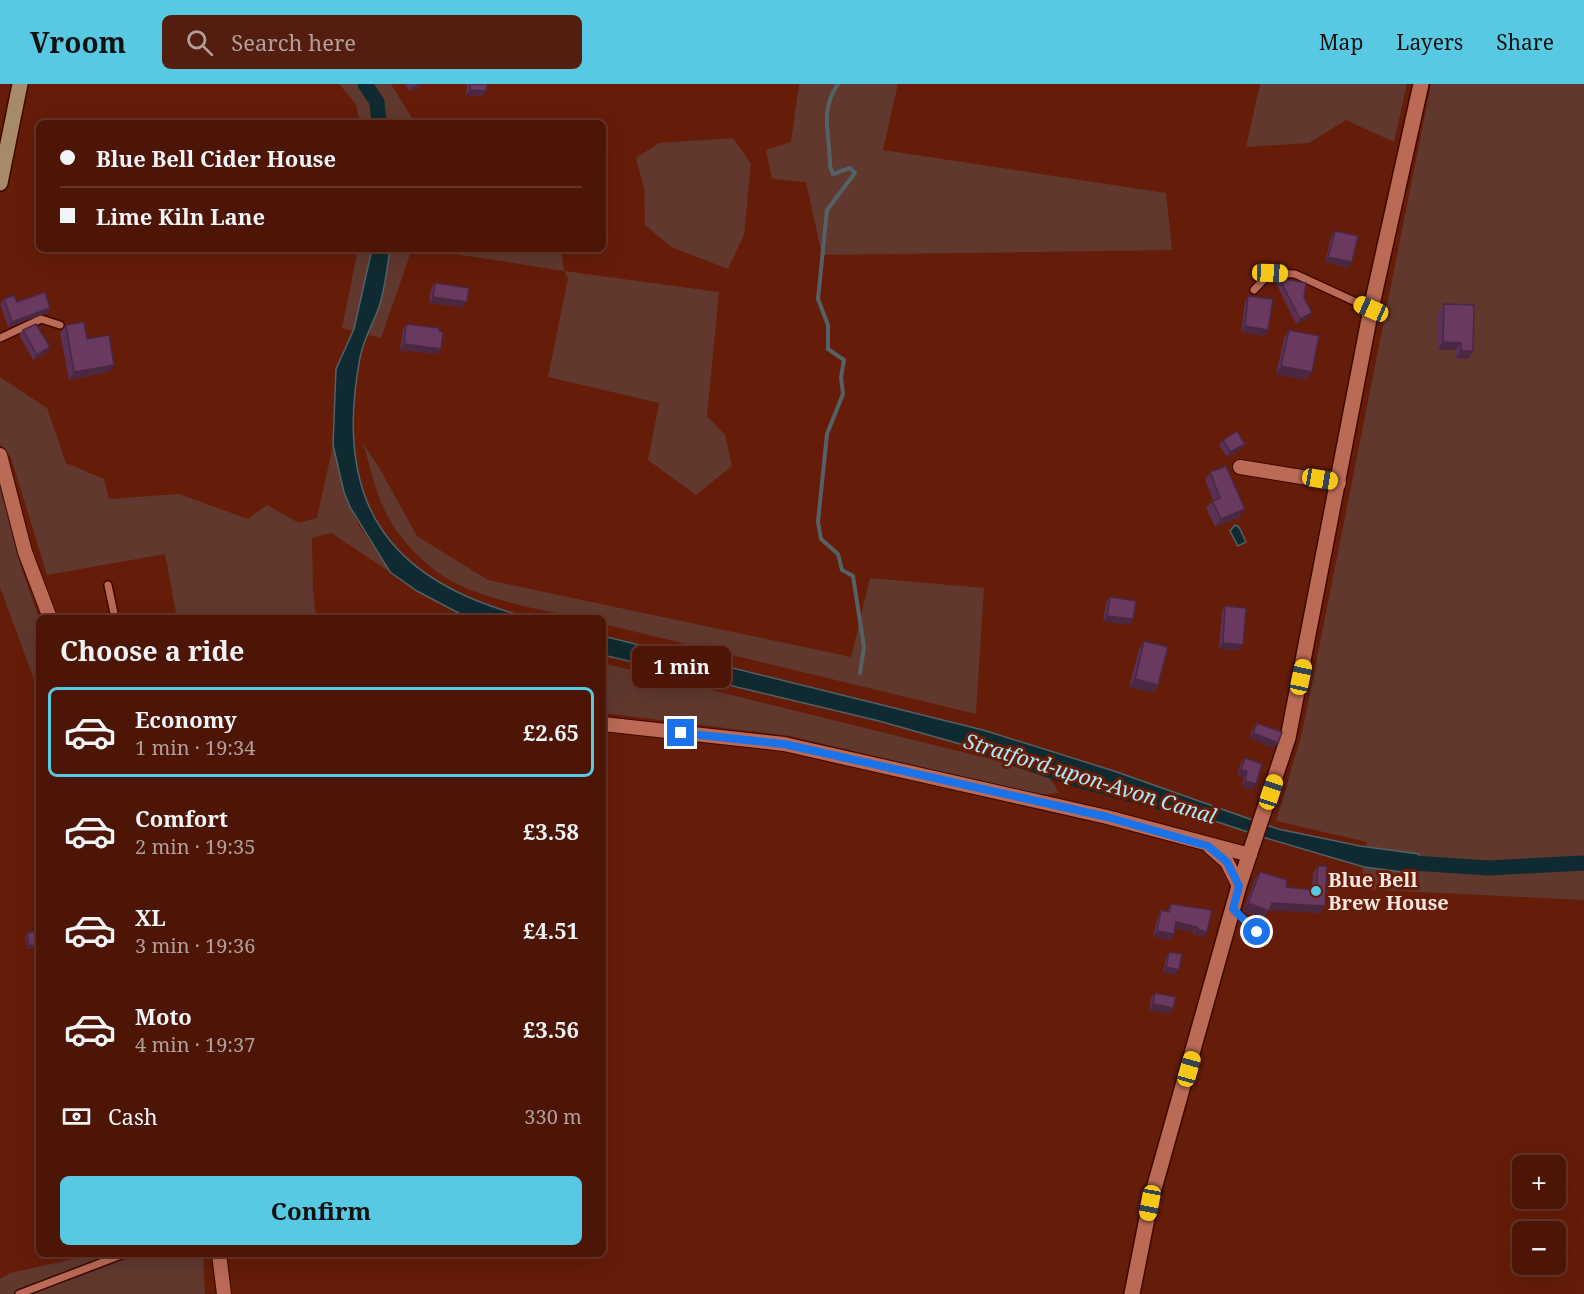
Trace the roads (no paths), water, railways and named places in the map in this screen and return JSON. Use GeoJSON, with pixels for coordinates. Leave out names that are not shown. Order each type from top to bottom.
{"type":"FeatureCollection","features":[{"type":"Feature","properties":{"kind":"main road"},"geometry":{"type":"LineString","coordinates":[[0,183],[20,84]]}},
{"type":"Feature","properties":{"kind":"street"},"geometry":{"type":"LineString","coordinates":[[1132,1294],[1150,1203],[1239,886],[1288,738],[1371,309],[1421,84]]}},
{"type":"Feature","properties":{"kind":"street"},"geometry":{"type":"LineString","coordinates":[[0,455],[25,552],[49,615]]}},
{"type":"Feature","properties":{"kind":"street"},"geometry":{"type":"LineString","coordinates":[[1240,467],[1339,483]]}},
{"type":"Feature","properties":{"kind":"street"},"geometry":{"type":"LineString","coordinates":[[606,724],[784,744],[1107,817],[1208,846],[1252,848]]}},
{"type":"Feature","properties":{"kind":"street"},"geometry":{"type":"LineString","coordinates":[[1208,846],[1227,862],[1239,886]]}},
{"type":"Feature","properties":{"kind":"street"},"geometry":{"type":"LineString","coordinates":[[219,1257],[224,1294]]}},
{"type":"Feature","properties":{"kind":"lane"},"geometry":{"type":"LineString","coordinates":[[1254,290],[1270,273],[1295,274],[1371,309]]}},
{"type":"Feature","properties":{"kind":"lane"},"geometry":{"type":"LineString","coordinates":[[0,338],[41,319],[60,325]]}},
{"type":"Feature","properties":{"kind":"lane"},"geometry":{"type":"LineString","coordinates":[[108,585],[114,615]]}},
{"type":"Feature","properties":{"kind":"lane"},"geometry":{"type":"LineString","coordinates":[[1233,909],[1257,932]]}},
{"type":"Feature","properties":{"kind":"lane"},"geometry":{"type":"LineString","coordinates":[[20,1294],[116,1257]]}},
{"type":"Feature","properties":{"kind":"water"},"geometry":{"type":"Polygon","coordinates":[[[371,252],[390,252],[381,300],[361,351],[354,410],[355,456],[365,496],[382,530],[408,559],[441,583],[482,603],[521,615],[462,615],[417,591],[390,572],[350,507],[344,492],[333,445],[336,369],[354,329],[371,252]]]}},
{"type":"Feature","properties":{"kind":"water"},"geometry":{"type":"Polygon","coordinates":[[[1235,525],[1239,527],[1246,542],[1238,546],[1230,531],[1235,525]]]}},
{"type":"Feature","properties":{"kind":"water"},"geometry":{"type":"Polygon","coordinates":[[[606,637],[983,730],[1114,771],[1278,829],[1360,846],[1419,854],[1418,874],[1364,867],[1269,839],[1112,787],[879,721],[606,656],[606,637]]]}},
{"type":"Feature","properties":{"kind":"waterway","name":"Stratford-upon-Avon Canal"},"geometry":{"type":"LineString","coordinates":[[365,84],[377,102],[379,120]]}},
{"type":"Feature","properties":{"kind":"waterway"},"geometry":{"type":"LineString","coordinates":[[838,84],[832,94],[827,114],[830,166],[833,174],[850,168],[855,173],[827,210],[818,299],[828,325],[828,349],[844,360],[841,377],[843,394],[827,434],[818,522],[821,539],[838,554],[842,570],[853,576],[864,647],[860,673]]}},
{"type":"Feature","properties":{"kind":"waterway","name":"Stratford-upon-Avon Canal"},"geometry":{"type":"LineString","coordinates":[[988,749],[1074,779],[1174,806]]}},
{"type":"Feature","properties":{"kind":"waterway","name":"Stratford-upon-Avon Canal"},"geometry":{"type":"LineString","coordinates":[[1398,862],[1488,868],[1584,863]]}},
{"type":"Feature","properties":{"kind":"place","name":"Blue Bell Brew House"},"geometry":{"type":"Point","coordinates":[1316,891]}}]}
